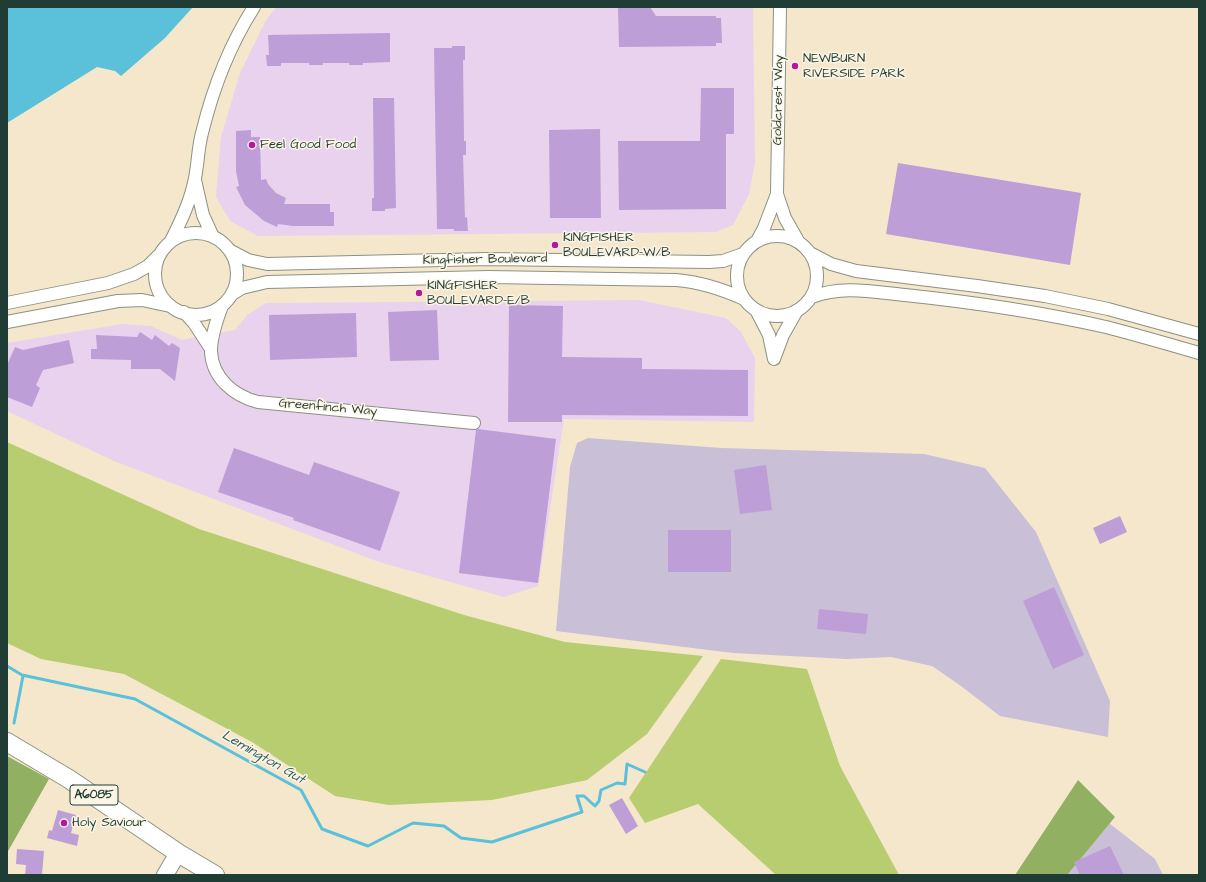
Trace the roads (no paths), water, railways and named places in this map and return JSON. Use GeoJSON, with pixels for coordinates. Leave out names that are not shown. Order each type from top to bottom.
{"type":"FeatureCollection","features":[{"type":"Feature","properties":{"kind":"main road","name":"A6085"},"geometry":{"type":"LineString","coordinates":[[7,742],[69,779],[215,875]]}},
{"type":"Feature","properties":{"kind":"street"},"geometry":{"type":"LineString","coordinates":[[7,303],[108,283],[134,274],[148,266],[158,256],[171,240],[183,216],[195,179],[199,144],[210,100],[231,47],[254,7]]}},
{"type":"Feature","properties":{"kind":"street","name":"Goldcrest Way"},"geometry":{"type":"LineString","coordinates":[[777,194],[780,7]]}},
{"type":"Feature","properties":{"kind":"street"},"geometry":{"type":"LineString","coordinates":[[195,179],[203,215],[213,237]]}},
{"type":"Feature","properties":{"kind":"street"},"geometry":{"type":"LineString","coordinates":[[757,241],[764,228],[777,194]]}},
{"type":"Feature","properties":{"kind":"street"},"geometry":{"type":"LineString","coordinates":[[777,194],[785,218],[798,241]]}},
{"type":"Feature","properties":{"kind":"street"},"geometry":{"type":"LineString","coordinates":[[7,322],[118,300],[142,300],[170,306],[192,314],[204,314],[222,306],[232,294],[236,279],[236,270],[229,250],[220,241],[213,237],[197,234],[181,236],[171,240]]}},
{"type":"Feature","properties":{"kind":"street"},"geometry":{"type":"LineString","coordinates":[[796,312],[776,316],[764,314],[756,310],[744,299],[739,286],[737,272],[739,263],[743,254],[757,241],[765,237],[774,235],[786,236],[798,241],[812,254],[831,264],[856,271],[977,286],[1052,298],[1108,309],[1199,334]]}},
{"type":"Feature","properties":{"kind":"street","name":"Kingfisher Boulevard"},"geometry":{"type":"LineString","coordinates":[[229,250],[248,260],[267,264],[488,259],[709,262],[723,261],[743,254]]}},
{"type":"Feature","properties":{"kind":"street"},"geometry":{"type":"LineString","coordinates":[[756,310],[769,335],[774,359],[783,335],[796,312],[812,297],[816,287],[818,270],[812,254]]}},
{"type":"Feature","properties":{"kind":"street"},"geometry":{"type":"LineString","coordinates":[[158,256],[155,272],[156,280],[160,294],[170,306]]}},
{"type":"Feature","properties":{"kind":"street","name":"Kingfisher Boulevard"},"geometry":{"type":"LineString","coordinates":[[232,294],[242,288],[267,282],[497,277],[676,280],[702,283],[722,289],[744,299]]}},
{"type":"Feature","properties":{"kind":"street"},"geometry":{"type":"LineString","coordinates":[[812,297],[829,291],[858,291],[919,296],[1005,308],[1106,327],[1199,353]]}},
{"type":"Feature","properties":{"kind":"street","name":"Greenfinch Way"},"geometry":{"type":"LineString","coordinates":[[211,349],[222,306]]}},
{"type":"Feature","properties":{"kind":"street","name":"Greenfinch Way"},"geometry":{"type":"LineString","coordinates":[[184,312],[194,323],[211,349],[214,364],[219,376],[228,387],[249,400],[474,423]]}},
{"type":"Feature","properties":{"kind":"street"},"geometry":{"type":"LineString","coordinates":[[165,875],[178,852]]}},
{"type":"Feature","properties":{"kind":"water"},"geometry":{"type":"Polygon","coordinates":[[[7,7],[193,7],[165,38],[121,76],[115,71],[97,67],[7,123],[7,7]]]}},
{"type":"Feature","properties":{"kind":"waterway","name":"Lemington Gut"},"geometry":{"type":"LineString","coordinates":[[7,666],[22,675],[135,699],[301,790],[322,829],[368,846],[413,823],[444,826],[461,838],[492,842],[582,812],[577,796],[584,796],[595,806],[599,801],[601,790],[617,783],[625,784],[627,764],[645,772]]}},
{"type":"Feature","properties":{"kind":"waterway"},"geometry":{"type":"LineString","coordinates":[[14,723],[23,676]]}},
{"type":"Feature","properties":{"kind":"place","name":"NEWBURN RIVERSIDE PARK"},"geometry":{"type":"Point","coordinates":[795,66]}},
{"type":"Feature","properties":{"kind":"place","name":"Feel Good Food"},"geometry":{"type":"Point","coordinates":[252,145]}},
{"type":"Feature","properties":{"kind":"place","name":"KINGFISHER BOULEVARD-W/B"},"geometry":{"type":"Point","coordinates":[555,245]}},
{"type":"Feature","properties":{"kind":"place","name":"KINGFISHER BOULEVARD-E/B"},"geometry":{"type":"Point","coordinates":[419,293]}},
{"type":"Feature","properties":{"kind":"place","name":"Holy Saviour"},"geometry":{"type":"Point","coordinates":[64,823]}}]}
